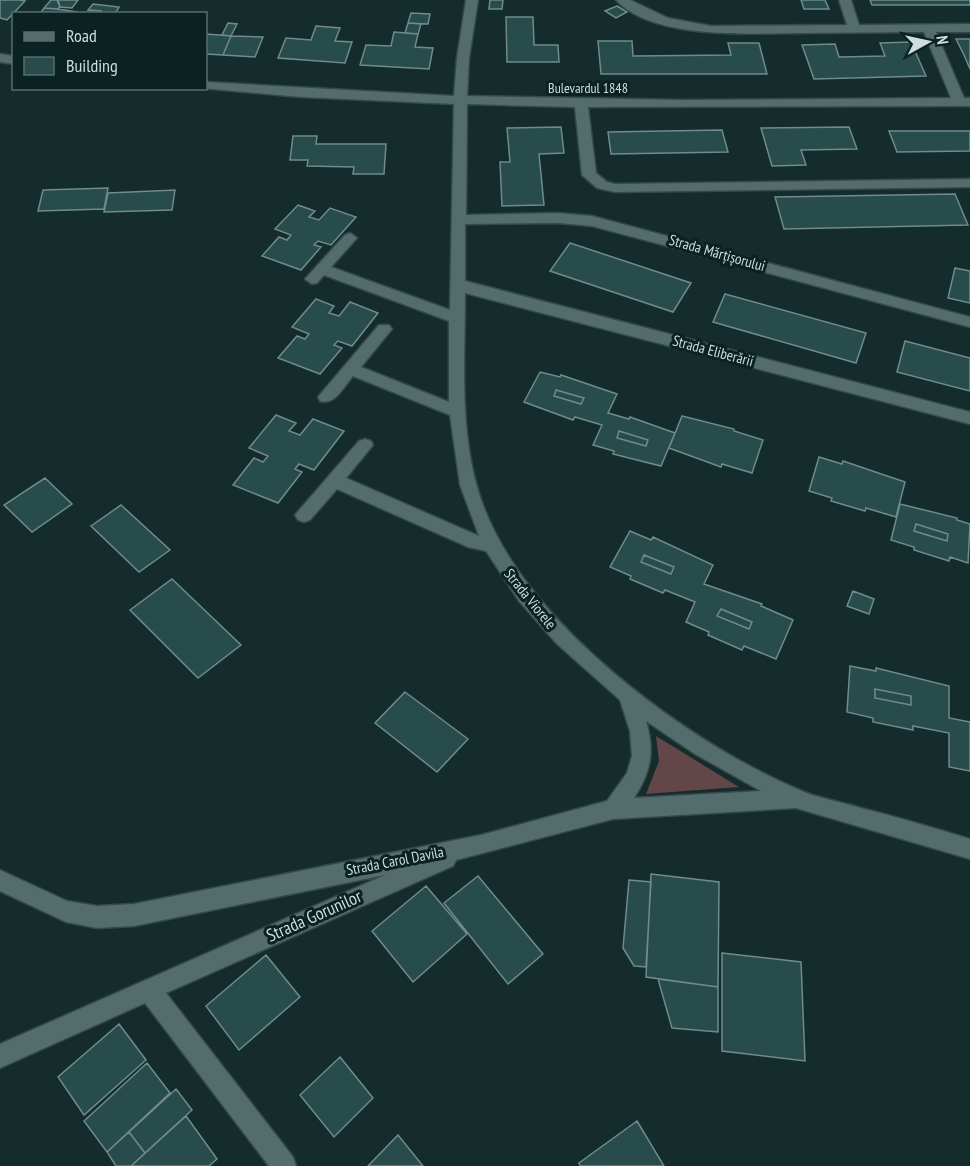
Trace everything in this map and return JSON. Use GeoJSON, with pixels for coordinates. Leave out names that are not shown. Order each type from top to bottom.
{"type":"FeatureCollection","features":[{"type":"Feature","properties":{"kind":"street","name":"Strada Viorele"},"geometry":{"type":"LineString","coordinates":[[472,0],[464,38],[461,102],[456,284],[456,411],[464,468],[474,506],[490,545],[532,606],[561,637],[629,697],[729,763],[797,799],[970,849]]}},
{"type":"Feature","properties":{"kind":"street"},"geometry":{"type":"LineString","coordinates":[[622,0],[646,15],[690,27],[732,30],[854,27],[970,28]]}},
{"type":"Feature","properties":{"kind":"street"},"geometry":{"type":"LineString","coordinates":[[845,0],[854,27]]}},
{"type":"Feature","properties":{"kind":"street"},"geometry":{"type":"LineString","coordinates":[[928,27],[965,102]]}},
{"type":"Feature","properties":{"kind":"street","name":"Bulevardul 1848"},"geometry":{"type":"LineString","coordinates":[[207,86],[320,95],[461,102],[965,102]]}},
{"type":"Feature","properties":{"kind":"street"},"geometry":{"type":"LineString","coordinates":[[581,103],[589,175],[602,185],[615,188],[970,183]]}},
{"type":"Feature","properties":{"kind":"street","name":"Strada Mărțișorului"},"geometry":{"type":"LineString","coordinates":[[459,220],[558,218],[601,222],[970,322]]}},
{"type":"Feature","properties":{"kind":"street"},"geometry":{"type":"LineString","coordinates":[[350,238],[316,274],[457,318]]}},
{"type":"Feature","properties":{"kind":"street","name":"Strada Eliberării"},"geometry":{"type":"LineString","coordinates":[[456,284],[970,418]]}},
{"type":"Feature","properties":{"kind":"street"},"geometry":{"type":"LineString","coordinates":[[326,397],[384,328]]}},
{"type":"Feature","properties":{"kind":"street"},"geometry":{"type":"LineString","coordinates":[[350,369],[456,411]]}},
{"type":"Feature","properties":{"kind":"street"},"geometry":{"type":"LineString","coordinates":[[304,514],[365,445]]}},
{"type":"Feature","properties":{"kind":"street"},"geometry":{"type":"LineString","coordinates":[[334,480],[474,542],[490,545]]}},
{"type":"Feature","properties":{"kind":"street"},"geometry":{"type":"LineString","coordinates":[[613,809],[634,784],[642,765],[643,748],[629,697]]}},
{"type":"Feature","properties":{"kind":"street","name":"Strada Carol Davila"},"geometry":{"type":"LineString","coordinates":[[0,880],[66,911],[97,916],[134,915],[481,845],[613,809],[797,799]]}},
{"type":"Feature","properties":{"kind":"street","name":"Strada Gorunilor"},"geometry":{"type":"LineString","coordinates":[[0,1056],[150,991],[302,921],[481,845]]}},
{"type":"Feature","properties":{"kind":"street"},"geometry":{"type":"LineString","coordinates":[[150,991],[284,1166]]}},
{"type":"Feature","properties":{"kind":"shaded area"},"geometry":{"type":"Polygon","coordinates":[[[656,736],[739,787],[646,794],[659,761],[656,736]]]}},
{"type":"Feature","properties":{"kind":"building"},"geometry":{"type":"Polygon","coordinates":[[[0,0],[25,1],[12,12],[7,20],[0,18],[0,0]]]}},
{"type":"Feature","properties":{"kind":"building"},"geometry":{"type":"Polygon","coordinates":[[[51,0],[58,0],[60,7],[57,9],[44,8],[51,0]]]}},
{"type":"Feature","properties":{"kind":"building"},"geometry":{"type":"Polygon","coordinates":[[[57,0],[78,0],[72,8],[60,7],[57,0]]]}},
{"type":"Feature","properties":{"kind":"building"},"geometry":{"type":"Polygon","coordinates":[[[490,0],[503,0],[502,9],[489,9],[490,0]]]}},
{"type":"Feature","properties":{"kind":"building"},"geometry":{"type":"Polygon","coordinates":[[[801,0],[825,0],[829,9],[804,9],[801,0]]]}},
{"type":"Feature","properties":{"kind":"building"},"geometry":{"type":"Polygon","coordinates":[[[801,0],[825,0],[829,9],[804,9],[801,0]]]}},
{"type":"Feature","properties":{"kind":"building"},"geometry":{"type":"Polygon","coordinates":[[[870,0],[970,0],[970,5],[872,5],[870,0]]]}},
{"type":"Feature","properties":{"kind":"building"},"geometry":{"type":"Polygon","coordinates":[[[93,4],[119,7],[116,12],[88,10],[93,4]]]}},
{"type":"Feature","properties":{"kind":"building"},"geometry":{"type":"Polygon","coordinates":[[[617,6],[627,12],[616,18],[605,11],[617,6]]]}},
{"type":"Feature","properties":{"kind":"building"},"geometry":{"type":"Polygon","coordinates":[[[44,8],[78,12],[41,12],[44,8]]]}},
{"type":"Feature","properties":{"kind":"building"},"geometry":{"type":"Polygon","coordinates":[[[411,13],[430,14],[428,24],[408,23],[411,13]]]}},
{"type":"Feature","properties":{"kind":"building"},"geometry":{"type":"Polygon","coordinates":[[[506,17],[533,17],[534,45],[558,45],[559,62],[507,62],[506,17]]]}},
{"type":"Feature","properties":{"kind":"building"},"geometry":{"type":"Polygon","coordinates":[[[228,23],[237,24],[231,36],[222,35],[228,23]]]}},
{"type":"Feature","properties":{"kind":"building"},"geometry":{"type":"Polygon","coordinates":[[[408,23],[421,24],[418,34],[405,33],[408,23]]]}},
{"type":"Feature","properties":{"kind":"building"},"geometry":{"type":"Polygon","coordinates":[[[316,26],[340,28],[335,41],[352,42],[345,63],[278,58],[286,38],[311,40],[316,26]]]}},
{"type":"Feature","properties":{"kind":"building"},"geometry":{"type":"Polygon","coordinates":[[[394,32],[418,34],[415,47],[433,48],[429,69],[360,65],[366,45],[391,46],[394,32]]]}},
{"type":"Feature","properties":{"kind":"building"},"geometry":{"type":"Polygon","coordinates":[[[207,34],[231,36],[223,55],[207,54],[207,34]]]}},
{"type":"Feature","properties":{"kind":"building"},"geometry":{"type":"Polygon","coordinates":[[[231,36],[263,37],[255,57],[223,55],[231,36]]]}},
{"type":"Feature","properties":{"kind":"building"},"geometry":{"type":"Polygon","coordinates":[[[956,39],[970,39],[970,69],[964,55],[956,39]]]}},
{"type":"Feature","properties":{"kind":"building"},"geometry":{"type":"Polygon","coordinates":[[[598,41],[632,41],[633,56],[731,55],[728,43],[759,43],[767,74],[601,74],[598,41]]]}},
{"type":"Feature","properties":{"kind":"building"},"geometry":{"type":"Polygon","coordinates":[[[911,42],[926,76],[814,79],[802,45],[835,44],[839,57],[885,56],[880,43],[911,42]]]}},
{"type":"Feature","properties":{"kind":"building"},"geometry":{"type":"Polygon","coordinates":[[[561,127],[564,153],[539,154],[544,205],[502,206],[500,162],[510,162],[507,128],[561,127]]]}},
{"type":"Feature","properties":{"kind":"building"},"geometry":{"type":"Polygon","coordinates":[[[849,127],[857,149],[801,150],[806,165],[772,166],[761,128],[849,127]]]}},
{"type":"Feature","properties":{"kind":"building"},"geometry":{"type":"Polygon","coordinates":[[[722,130],[728,152],[611,154],[608,132],[722,130]]]}},
{"type":"Feature","properties":{"kind":"building"},"geometry":{"type":"Polygon","coordinates":[[[889,131],[970,131],[970,151],[897,152],[889,131]]]}},
{"type":"Feature","properties":{"kind":"building"},"geometry":{"type":"Polygon","coordinates":[[[293,136],[317,136],[316,144],[386,144],[384,174],[353,174],[354,167],[307,166],[308,160],[290,160],[293,136]]]}},
{"type":"Feature","properties":{"kind":"building"},"geometry":{"type":"Polygon","coordinates":[[[108,188],[104,209],[38,211],[43,190],[108,188]]]}},
{"type":"Feature","properties":{"kind":"building"},"geometry":{"type":"Polygon","coordinates":[[[175,190],[172,210],[104,212],[108,193],[175,190]]]}},
{"type":"Feature","properties":{"kind":"building"},"geometry":{"type":"Polygon","coordinates":[[[955,194],[968,225],[784,229],[775,197],[955,194]]]}},
{"type":"Feature","properties":{"kind":"building"},"geometry":{"type":"Polygon","coordinates":[[[298,205],[315,211],[309,217],[319,220],[330,208],[356,217],[331,245],[318,241],[314,245],[321,247],[301,270],[262,256],[279,237],[287,240],[291,235],[275,229],[298,205]]]}},
{"type":"Feature","properties":{"kind":"building"},"geometry":{"type":"Polygon","coordinates":[[[570,243],[691,283],[673,312],[550,271],[570,243]]]}},
{"type":"Feature","properties":{"kind":"building"},"geometry":{"type":"Polygon","coordinates":[[[955,268],[970,271],[970,303],[948,298],[955,268]]]}},
{"type":"Feature","properties":{"kind":"building"},"geometry":{"type":"Polygon","coordinates":[[[725,294],[866,333],[856,363],[713,322],[725,294]]]}},
{"type":"Feature","properties":{"kind":"building"},"geometry":{"type":"Polygon","coordinates":[[[316,299],[334,306],[329,313],[339,316],[350,302],[378,313],[352,346],[338,341],[334,345],[342,348],[320,374],[278,358],[297,336],[305,339],[309,334],[292,327],[316,299]]]}},
{"type":"Feature","properties":{"kind":"building"},"geometry":{"type":"Polygon","coordinates":[[[905,341],[970,358],[970,391],[897,372],[905,341]]]}},
{"type":"Feature","properties":{"kind":"building"},"geometry":{"type":"Polygon","coordinates":[[[540,372],[560,377],[561,375],[617,394],[608,413],[629,419],[630,417],[675,433],[661,466],[613,454],[614,451],[593,445],[602,425],[575,417],[573,420],[524,402],[540,372]]]}},
{"type":"Feature","properties":{"kind":"building"},"geometry":{"type":"Polygon","coordinates":[[[556,390],[584,398],[581,404],[554,396],[556,390]]]}},
{"type":"Feature","properties":{"kind":"building"},"geometry":{"type":"Polygon","coordinates":[[[276,415],[296,423],[289,431],[300,435],[313,419],[344,431],[314,470],[299,464],[295,469],[302,472],[278,503],[233,485],[254,458],[263,462],[268,456],[249,448],[276,415]]]}},
{"type":"Feature","properties":{"kind":"building"},"geometry":{"type":"Polygon","coordinates":[[[682,416],[734,429],[734,431],[763,440],[752,473],[722,464],[721,467],[669,448],[682,416]]]}},
{"type":"Feature","properties":{"kind":"building"},"geometry":{"type":"Polygon","coordinates":[[[619,431],[648,440],[646,446],[617,438],[619,431]]]}},
{"type":"Feature","properties":{"kind":"building"},"geometry":{"type":"Polygon","coordinates":[[[819,457],[842,464],[843,461],[905,482],[896,517],[831,501],[832,498],[809,491],[819,457]]]}},
{"type":"Feature","properties":{"kind":"building"},"geometry":{"type":"Polygon","coordinates":[[[45,478],[72,504],[32,532],[4,505],[45,478]]]}},
{"type":"Feature","properties":{"kind":"building"},"geometry":{"type":"Polygon","coordinates":[[[900,504],[957,518],[957,520],[970,524],[968,563],[950,557],[949,561],[891,540],[900,504]]]}},
{"type":"Feature","properties":{"kind":"building"},"geometry":{"type":"Polygon","coordinates":[[[121,505],[170,550],[139,572],[91,526],[121,505]]]}},
{"type":"Feature","properties":{"kind":"building"},"geometry":{"type":"Polygon","coordinates":[[[916,524],[948,534],[947,541],[914,531],[916,524]]]}},
{"type":"Feature","properties":{"kind":"building"},"geometry":{"type":"Polygon","coordinates":[[[630,531],[651,540],[653,537],[713,565],[704,584],[762,604],[761,606],[793,620],[776,659],[744,646],[742,650],[708,635],[709,632],[686,622],[695,602],[665,590],[663,593],[630,579],[631,576],[610,567],[630,531]]]}},
{"type":"Feature","properties":{"kind":"building"},"geometry":{"type":"Polygon","coordinates":[[[644,555],[674,567],[671,574],[641,562],[644,555]]]}},
{"type":"Feature","properties":{"kind":"building"},"geometry":{"type":"Polygon","coordinates":[[[172,579],[241,645],[198,678],[130,610],[172,579]]]}},
{"type":"Feature","properties":{"kind":"building"},"geometry":{"type":"Polygon","coordinates":[[[853,591],[874,599],[869,614],[847,606],[853,591]]]}},
{"type":"Feature","properties":{"kind":"building"},"geometry":{"type":"Polygon","coordinates":[[[721,609],[752,622],[749,629],[717,616],[721,609]]]}},
{"type":"Feature","properties":{"kind":"building"},"geometry":{"type":"Polygon","coordinates":[[[850,666],[876,671],[876,668],[949,686],[949,718],[970,722],[970,771],[949,767],[949,733],[913,726],[913,730],[873,722],[873,718],[847,712],[850,666]]]}},
{"type":"Feature","properties":{"kind":"building"},"geometry":{"type":"Polygon","coordinates":[[[875,689],[911,696],[911,705],[875,698],[875,689]]]}},
{"type":"Feature","properties":{"kind":"building"},"geometry":{"type":"Polygon","coordinates":[[[405,692],[468,739],[437,772],[375,723],[405,692]]]}},
{"type":"Feature","properties":{"kind":"building"},"geometry":{"type":"Polygon","coordinates":[[[651,874],[719,882],[718,987],[646,977],[651,874]]]}},
{"type":"Feature","properties":{"kind":"building"},"geometry":{"type":"Polygon","coordinates":[[[478,876],[543,954],[508,984],[444,903],[478,876]]]}},
{"type":"Feature","properties":{"kind":"building"},"geometry":{"type":"Polygon","coordinates":[[[629,880],[651,882],[646,967],[634,966],[623,948],[629,880]]]}},
{"type":"Feature","properties":{"kind":"building"},"geometry":{"type":"Polygon","coordinates":[[[426,886],[467,934],[413,982],[372,931],[426,886]]]}},
{"type":"Feature","properties":{"kind":"building"},"geometry":{"type":"Polygon","coordinates":[[[722,953],[801,962],[805,1061],[722,1051],[722,953]]]}},
{"type":"Feature","properties":{"kind":"building"},"geometry":{"type":"Polygon","coordinates":[[[266,955],[300,997],[239,1050],[206,1006],[266,955]]]}},
{"type":"Feature","properties":{"kind":"building"},"geometry":{"type":"Polygon","coordinates":[[[658,979],[718,987],[718,1032],[672,1028],[658,979]]]}},
{"type":"Feature","properties":{"kind":"building"},"geometry":{"type":"Polygon","coordinates":[[[119,1024],[146,1060],[84,1115],[58,1077],[119,1024]]]}},
{"type":"Feature","properties":{"kind":"building"},"geometry":{"type":"Polygon","coordinates":[[[340,1057],[373,1098],[334,1137],[300,1095],[340,1057]]]}},
{"type":"Feature","properties":{"kind":"building"},"geometry":{"type":"Polygon","coordinates":[[[147,1063],[170,1093],[107,1152],[84,1121],[147,1063]]]}},
{"type":"Feature","properties":{"kind":"building"},"geometry":{"type":"Polygon","coordinates":[[[176,1089],[192,1110],[145,1153],[129,1132],[176,1089]]]}},
{"type":"Feature","properties":{"kind":"building"},"geometry":{"type":"Polygon","coordinates":[[[186,1116],[217,1159],[209,1166],[131,1166],[186,1116]]]}},
{"type":"Feature","properties":{"kind":"building"},"geometry":{"type":"Polygon","coordinates":[[[637,1121],[664,1166],[580,1166],[579,1163],[637,1121]]]}},
{"type":"Feature","properties":{"kind":"building"},"geometry":{"type":"Polygon","coordinates":[[[129,1132],[145,1153],[131,1166],[116,1166],[107,1152],[129,1132]]]}},
{"type":"Feature","properties":{"kind":"building"},"geometry":{"type":"Polygon","coordinates":[[[398,1135],[423,1166],[368,1166],[398,1135]]]}}]}
